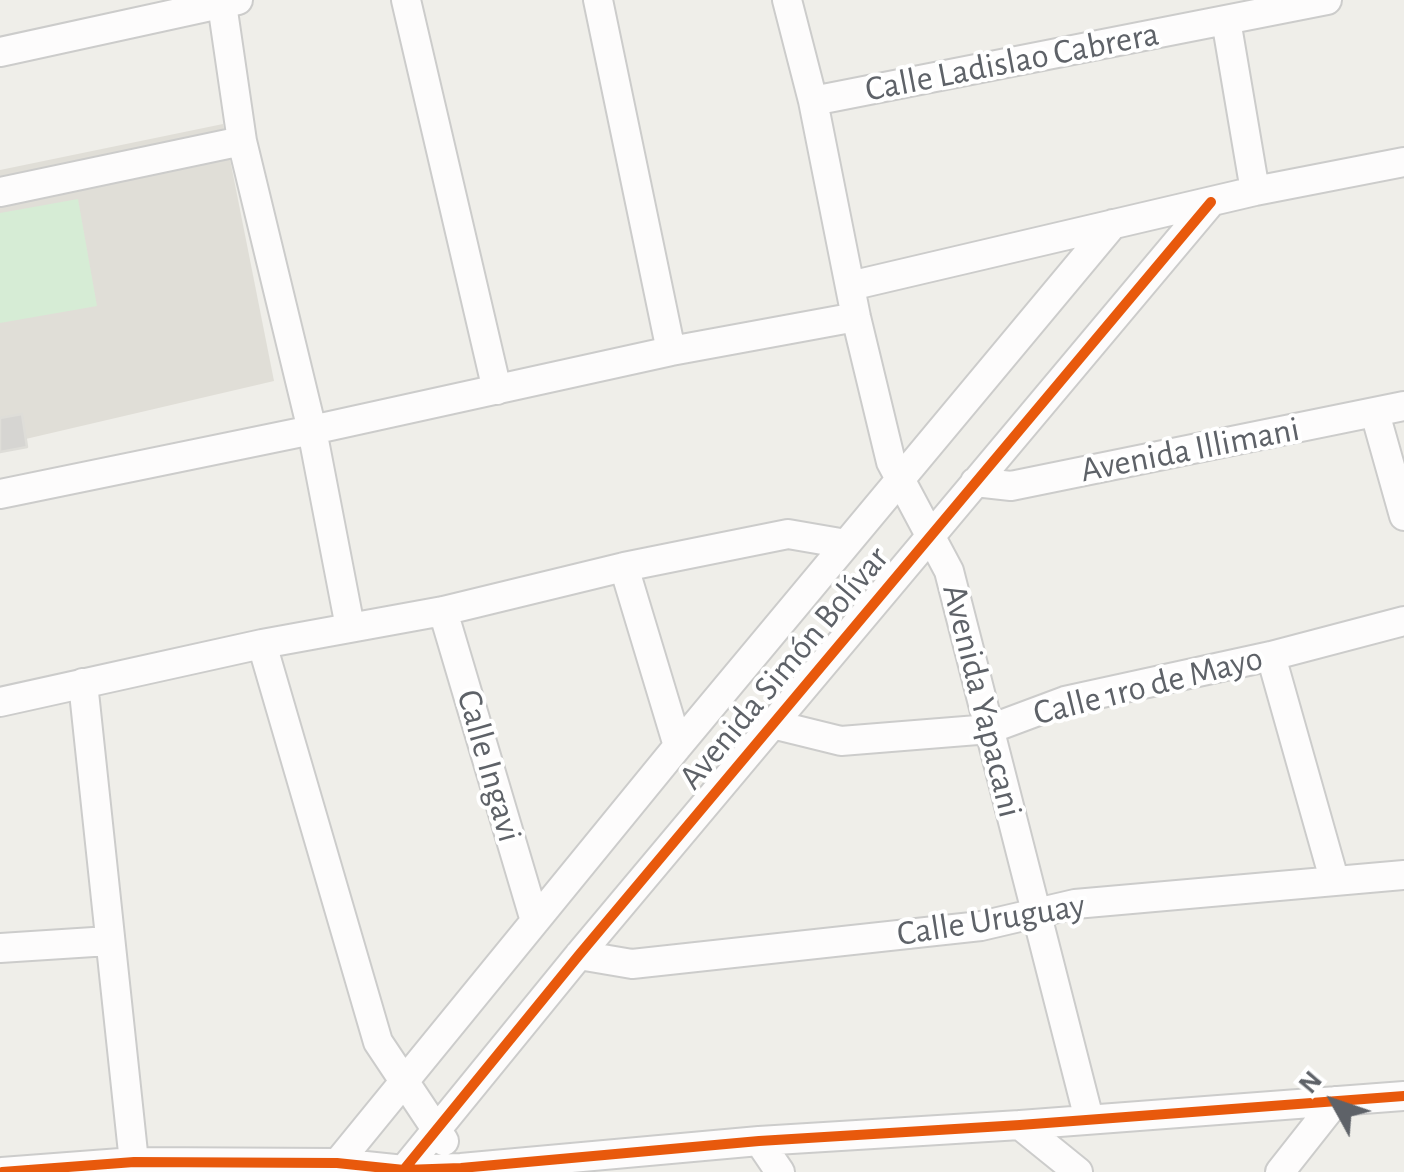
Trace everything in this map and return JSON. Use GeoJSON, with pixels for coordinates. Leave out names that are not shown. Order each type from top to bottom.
{"type":"FeatureCollection","features":[{"type":"Feature","properties":{"kind":"street"},"geometry":{"type":"LineString","coordinates":[[406,0],[497,390]]}},
{"type":"Feature","properties":{"kind":"street"},"geometry":{"type":"LineString","coordinates":[[598,0],[672,351]]}},
{"type":"Feature","properties":{"kind":"street","name":"Avenida Yapacani"},"geometry":{"type":"LineString","coordinates":[[787,0],[813,101],[856,317],[890,462],[949,571],[1090,1119]]}},
{"type":"Feature","properties":{"kind":"street","name":"Calle Ladislao Cabrera"},"geometry":{"type":"LineString","coordinates":[[813,101],[1226,20],[1259,6],[1328,0]]}},
{"type":"Feature","properties":{"kind":"street"},"geometry":{"type":"LineString","coordinates":[[0,52],[231,2],[242,141],[312,430],[350,627]]}},
{"type":"Feature","properties":{"kind":"street"},"geometry":{"type":"LineString","coordinates":[[1226,20],[1255,191]]}},
{"type":"Feature","properties":{"kind":"street"},"geometry":{"type":"LineString","coordinates":[[0,192],[242,141]]}},
{"type":"Feature","properties":{"kind":"street"},"geometry":{"type":"LineString","coordinates":[[850,286],[1255,191],[1404,162]]}},
{"type":"Feature","properties":{"kind":"street","name":"Avenida Simón Bolívar"},"geometry":{"type":"LineString","coordinates":[[403,1171],[579,955],[1211,202]]}},
{"type":"Feature","properties":{"kind":"street","name":"Avenida Simón Bolívar"},"geometry":{"type":"LineString","coordinates":[[334,1168],[678,746],[1113,224]]}},
{"type":"Feature","properties":{"kind":"street"},"geometry":{"type":"LineString","coordinates":[[0,494],[672,351],[856,317]]}},
{"type":"Feature","properties":{"kind":"street","name":"Avenida Illimani"},"geometry":{"type":"LineString","coordinates":[[976,482],[1010,486],[1404,406]]}},
{"type":"Feature","properties":{"kind":"street"},"geometry":{"type":"LineString","coordinates":[[1375,413],[1404,516]]}},
{"type":"Feature","properties":{"kind":"street"},"geometry":{"type":"LineString","coordinates":[[0,702],[262,644],[443,611],[788,534],[846,544]]}},
{"type":"Feature","properties":{"kind":"street"},"geometry":{"type":"LineString","coordinates":[[624,568],[678,746]]}},
{"type":"Feature","properties":{"kind":"street","name":"Calle Ingavi"},"geometry":{"type":"LineString","coordinates":[[443,611],[534,921]]}},
{"type":"Feature","properties":{"kind":"street","name":"Calle 1ro de Mayo"},"geometry":{"type":"LineString","coordinates":[[772,724],[841,741],[990,729],[1065,701],[1271,656],[1404,621]]}},
{"type":"Feature","properties":{"kind":"street"},"geometry":{"type":"LineString","coordinates":[[262,644],[378,1042],[461,1168]]}},
{"type":"Feature","properties":{"kind":"street"},"geometry":{"type":"LineString","coordinates":[[1271,656],[1334,879]]}},
{"type":"Feature","properties":{"kind":"street"},"geometry":{"type":"LineString","coordinates":[[84,684],[134,1162]]}},
{"type":"Feature","properties":{"kind":"street","name":"Calle Uruguay"},"geometry":{"type":"LineString","coordinates":[[579,955],[632,964],[981,926],[1075,904],[1404,876]]}},
{"type":"Feature","properties":{"kind":"street"},"geometry":{"type":"LineString","coordinates":[[0,948],[109,941]]}},
{"type":"Feature","properties":{"kind":"street"},"geometry":{"type":"LineString","coordinates":[[2,1172],[134,1162],[403,1171],[644,1162],[759,1141],[1020,1126],[1404,1096]]}},
{"type":"Feature","properties":{"kind":"street"},"geometry":{"type":"LineString","coordinates":[[1280,1172],[1336,1101]]}},
{"type":"Feature","properties":{"kind":"street"},"geometry":{"type":"LineString","coordinates":[[1020,1126],[1078,1172]]}},
{"type":"Feature","properties":{"kind":"street"},"geometry":{"type":"LineString","coordinates":[[759,1141],[780,1172]]}},
{"type":"Feature","properties":{"kind":"shaded area"},"geometry":{"type":"Polygon","coordinates":[[[223,124],[274,381],[0,445],[0,170],[223,124]]]}},
{"type":"Feature","properties":{"kind":"green space"},"geometry":{"type":"Polygon","coordinates":[[[78,199],[97,306],[0,323],[0,213],[78,199]]]}},
{"type":"Feature","properties":{"kind":"building"},"geometry":{"type":"Polygon","coordinates":[[[22,414],[27,447],[0,452],[0,418],[22,414]]]}},
{"type":"Feature","properties":{"kind":"cycle path"},"geometry":{"type":"LineString","coordinates":[[402,1172],[579,955],[1211,202]]}},
{"type":"Feature","properties":{"kind":"cycle path"},"geometry":{"type":"LineString","coordinates":[[2,1172],[134,1162],[337,1163],[404,1170],[461,1168],[759,1141],[1404,1096]]}}]}
